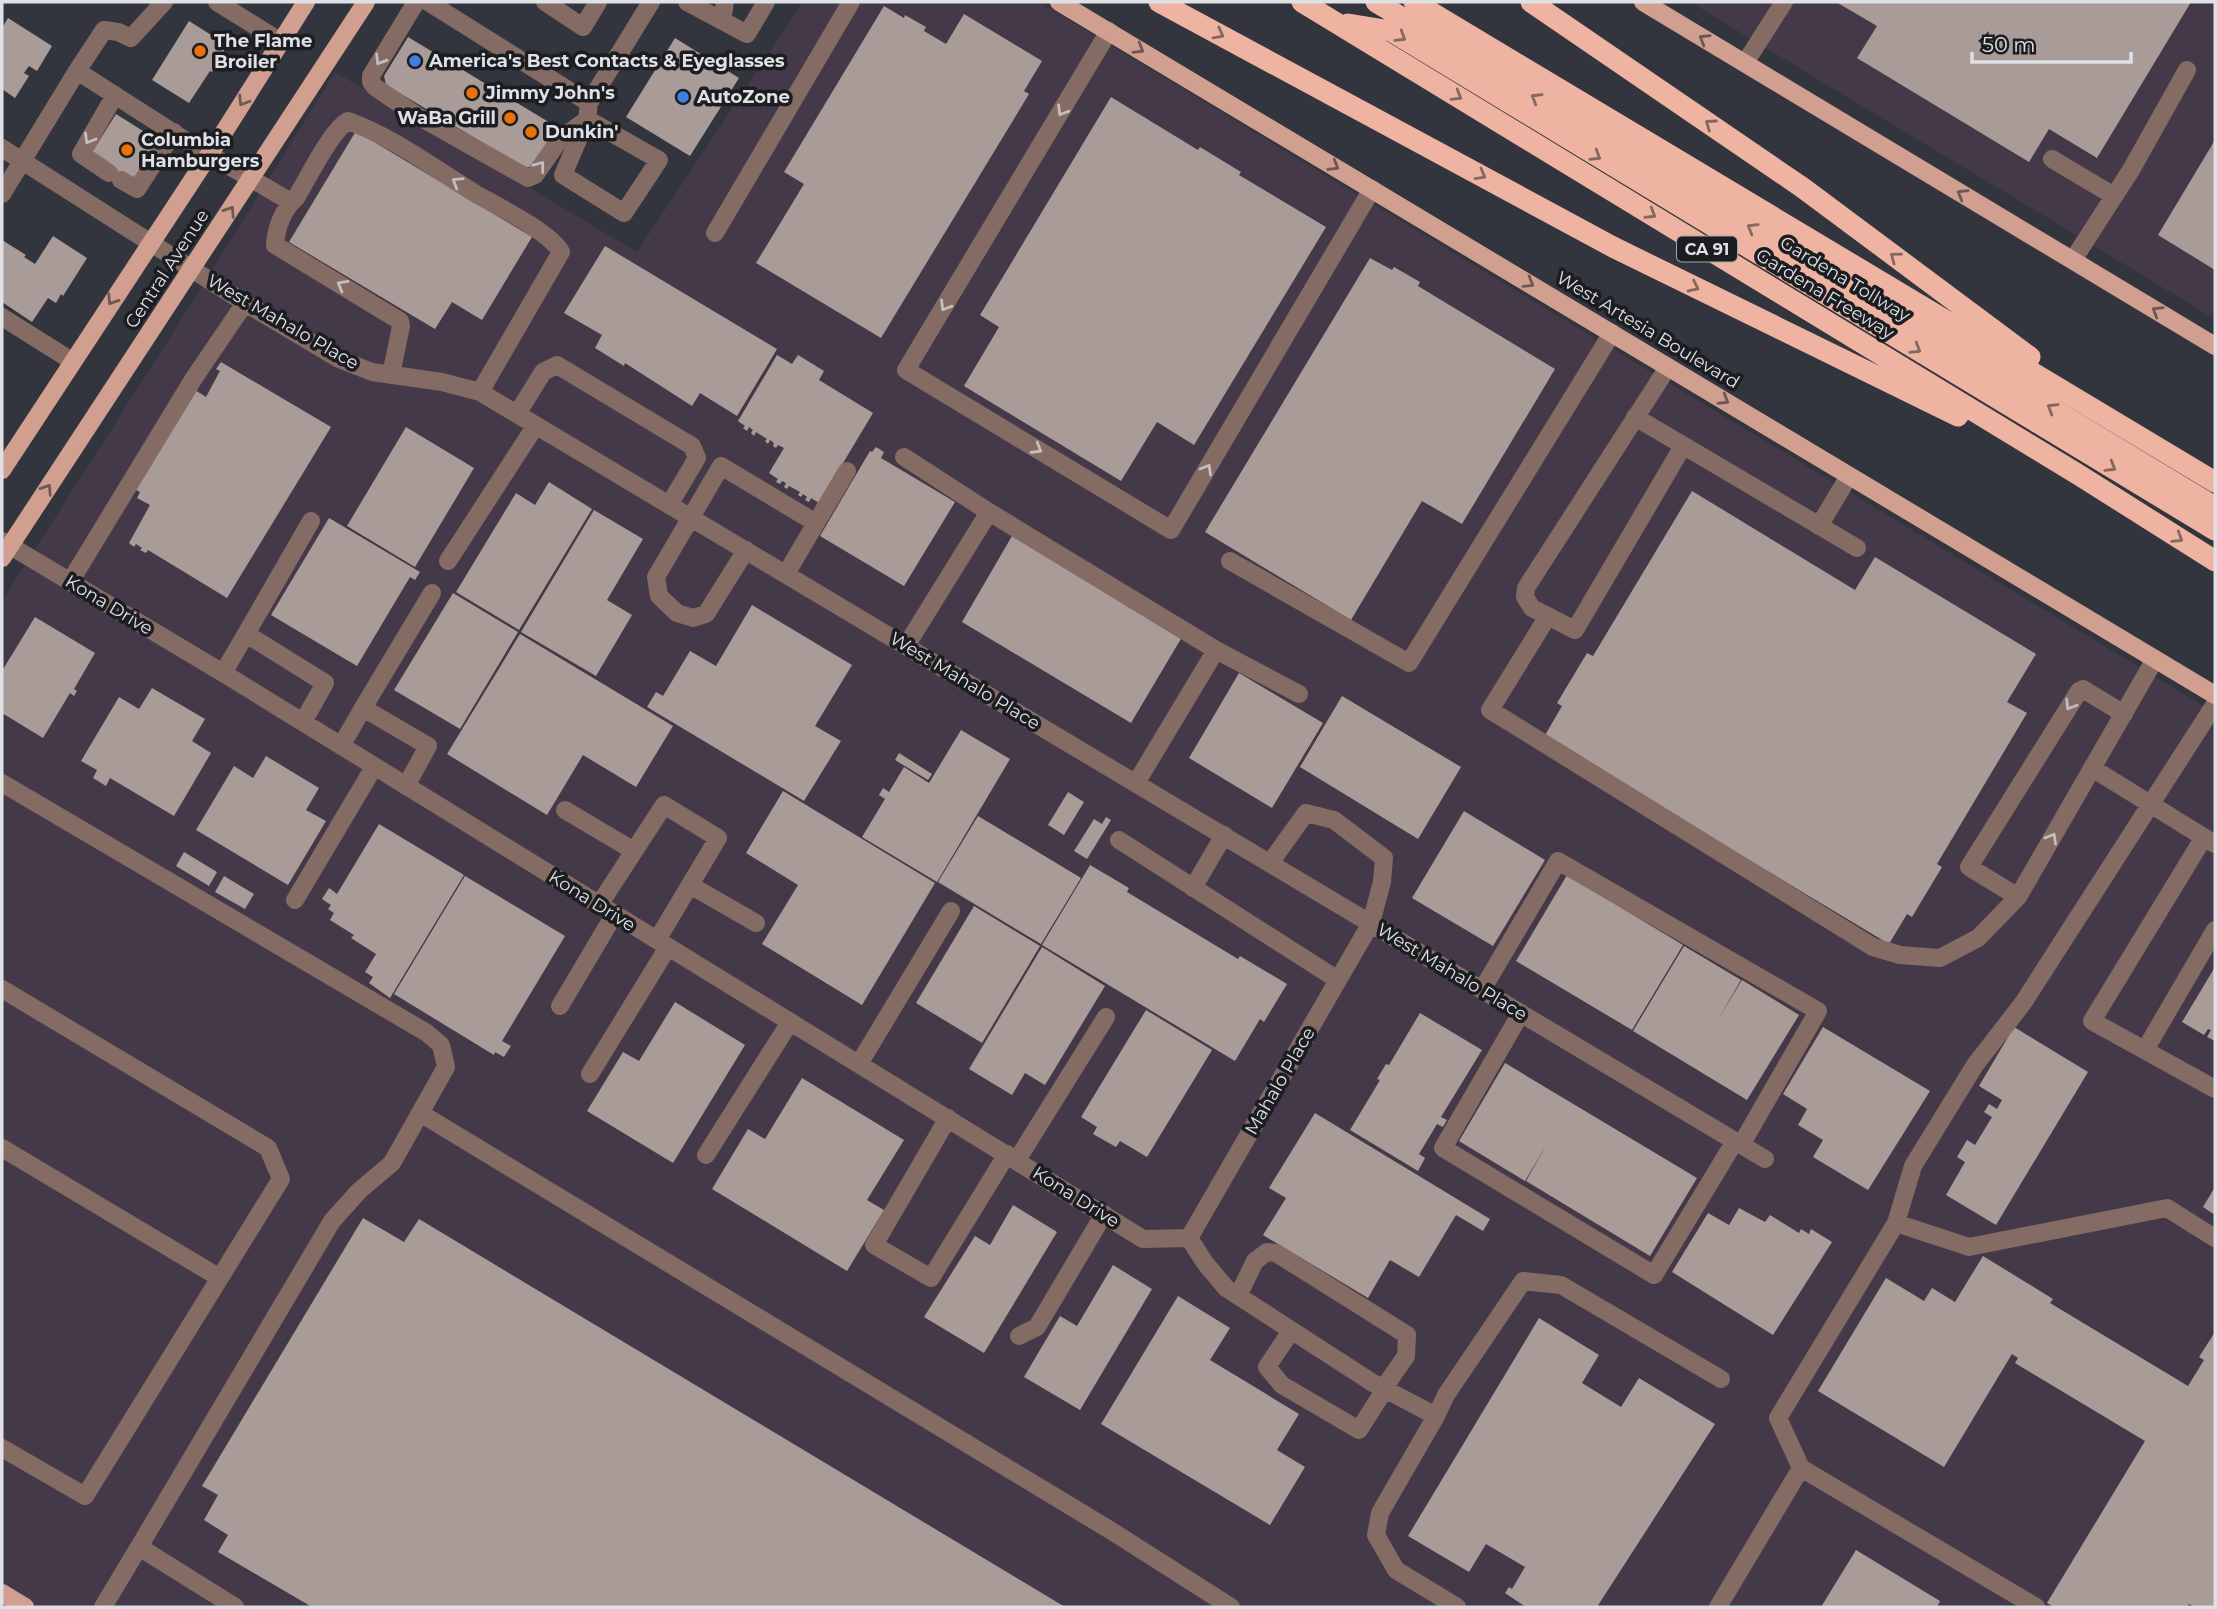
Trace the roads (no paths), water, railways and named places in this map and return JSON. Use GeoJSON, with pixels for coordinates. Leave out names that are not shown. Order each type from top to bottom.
{"type":"FeatureCollection","features":[{"type":"Feature","properties":{"kind":"highway"},"geometry":{"type":"LineString","coordinates":[[1159,2],[1613,247],[2079,475]]}},
{"type":"Feature","properties":{"kind":"highway","name":"Gardena Freeway"},"geometry":{"type":"LineString","coordinates":[[1303,2],[2079,475],[2215,561]]}},
{"type":"Feature","properties":{"kind":"highway","name":"Gardena Tollway"},"geometry":{"type":"LineString","coordinates":[[1376,2],[2215,507]]}},
{"type":"Feature","properties":{"kind":"highway"},"geometry":{"type":"LineString","coordinates":[[1414,2],[2215,482]]}},
{"type":"Feature","properties":{"kind":"highway"},"geometry":{"type":"LineString","coordinates":[[1531,2],[1803,188],[2127,429]]}},
{"type":"Feature","properties":{"kind":"highway","name":"Gardena Tollway"},"geometry":{"type":"LineString","coordinates":[[1336,22],[1391,31],[2215,530]]}},
{"type":"Feature","properties":{"kind":"main road","name":"Central Avenue"},"geometry":{"type":"LineString","coordinates":[[2,470],[306,2]]}},
{"type":"Feature","properties":{"kind":"main road","name":"Central Avenue"},"geometry":{"type":"LineString","coordinates":[[4,548],[366,2]]}},
{"type":"Feature","properties":{"kind":"main road","name":"West Artesia Boulevard"},"geometry":{"type":"LineString","coordinates":[[1059,2],[2215,695]]}},
{"type":"Feature","properties":{"kind":"main road"},"geometry":{"type":"LineString","coordinates":[[1645,2],[2215,346]]}},
{"type":"Feature","properties":{"kind":"street"},"geometry":{"type":"LineString","coordinates":[[2,194],[104,30],[131,38],[164,2]]}},
{"type":"Feature","properties":{"kind":"street"},"geometry":{"type":"LineString","coordinates":[[217,2],[281,42]]}},
{"type":"Feature","properties":{"kind":"street"},"geometry":{"type":"LineString","coordinates":[[416,2],[371,76],[375,87],[416,115],[528,178],[535,175],[560,139],[588,111]]}},
{"type":"Feature","properties":{"kind":"street"},"geometry":{"type":"LineString","coordinates":[[428,2],[451,7],[588,111],[659,160],[624,213],[563,175],[588,111],[652,2]]}},
{"type":"Feature","properties":{"kind":"street"},"geometry":{"type":"LineString","coordinates":[[545,2],[583,27],[598,2]]}},
{"type":"Feature","properties":{"kind":"street"},"geometry":{"type":"LineString","coordinates":[[687,2],[747,34],[766,2]]}},
{"type":"Feature","properties":{"kind":"street"},"geometry":{"type":"LineString","coordinates":[[722,21],[725,2]]}},
{"type":"Feature","properties":{"kind":"street"},"geometry":{"type":"LineString","coordinates":[[715,233],[851,2]]}},
{"type":"Feature","properties":{"kind":"street"},"geometry":{"type":"LineString","coordinates":[[1745,63],[1783,2]]}},
{"type":"Feature","properties":{"kind":"street"},"geometry":{"type":"LineString","coordinates":[[1109,31],[906,370],[1171,530],[1372,188]]}},
{"type":"Feature","properties":{"kind":"street"},"geometry":{"type":"LineString","coordinates":[[2073,260],[2114,196],[2187,70]]}},
{"type":"Feature","properties":{"kind":"street"},"geometry":{"type":"LineString","coordinates":[[77,71],[291,202]]}},
{"type":"Feature","properties":{"kind":"street"},"geometry":{"type":"LineString","coordinates":[[115,95],[81,154],[115,177],[137,189],[174,132]]}},
{"type":"Feature","properties":{"kind":"street"},"geometry":{"type":"LineString","coordinates":[[391,375],[400,321],[275,245],[276,234],[291,202],[343,123],[348,121],[416,156],[556,245],[561,252],[480,392]]}},
{"type":"Feature","properties":{"kind":"street","name":"West Mahalo Place"},"geometry":{"type":"LineString","coordinates":[[2,148],[245,303],[339,359],[372,372],[480,392],[1765,1159]]}},
{"type":"Feature","properties":{"kind":"street"},"geometry":{"type":"LineString","coordinates":[[2052,159],[2114,196]]}},
{"type":"Feature","properties":{"kind":"street"},"geometry":{"type":"LineString","coordinates":[[70,582],[166,423],[245,303]]}},
{"type":"Feature","properties":{"kind":"street"},"geometry":{"type":"LineString","coordinates":[[2,317],[72,362]]}},
{"type":"Feature","properties":{"kind":"street"},"geometry":{"type":"LineString","coordinates":[[1230,561],[1409,663],[1612,333]]}},
{"type":"Feature","properties":{"kind":"street"},"geometry":{"type":"LineString","coordinates":[[517,414],[543,372],[557,365],[692,446],[697,458],[669,505]]}},
{"type":"Feature","properties":{"kind":"street"},"geometry":{"type":"LineString","coordinates":[[1668,367],[1525,588],[1525,597],[1532,608],[1575,631],[1683,446]]}},
{"type":"Feature","properties":{"kind":"street"},"geometry":{"type":"LineString","coordinates":[[1636,417],[1857,548]]}},
{"type":"Feature","properties":{"kind":"street"},"geometry":{"type":"LineString","coordinates":[[448,561],[536,425]]}},
{"type":"Feature","properties":{"kind":"street"},"geometry":{"type":"LineString","coordinates":[[904,457],[989,513],[1216,650],[1299,694]]}},
{"type":"Feature","properties":{"kind":"street"},"geometry":{"type":"LineString","coordinates":[[746,550],[706,614],[693,618],[677,613],[659,596],[656,577],[721,466],[816,523]]}},
{"type":"Feature","properties":{"kind":"street"},"geometry":{"type":"LineString","coordinates":[[786,574],[847,471]]}},
{"type":"Feature","properties":{"kind":"street"},"geometry":{"type":"LineString","coordinates":[[1819,526],[1849,475]]}},
{"type":"Feature","properties":{"kind":"street"},"geometry":{"type":"LineString","coordinates":[[906,646],[989,513]]}},
{"type":"Feature","properties":{"kind":"street"},"geometry":{"type":"LineString","coordinates":[[223,673],[311,521]]}},
{"type":"Feature","properties":{"kind":"street","name":"Kona Drive"},"geometry":{"type":"LineString","coordinates":[[4,548],[70,582],[223,673],[1143,1239],[1189,1238]]}},
{"type":"Feature","properties":{"kind":"street"},"geometry":{"type":"LineString","coordinates":[[341,746],[432,593]]}},
{"type":"Feature","properties":{"kind":"street"},"geometry":{"type":"LineString","coordinates":[[1548,616],[1490,710],[1873,947],[1900,956],[1940,958],[1978,938],[2018,897],[2155,659]]}},
{"type":"Feature","properties":{"kind":"street"},"geometry":{"type":"LineString","coordinates":[[246,634],[325,683],[303,722]]}},
{"type":"Feature","properties":{"kind":"street"},"geometry":{"type":"LineString","coordinates":[[1136,783],[1216,650]]}},
{"type":"Feature","properties":{"kind":"street"},"geometry":{"type":"LineString","coordinates":[[2018,897],[1969,867],[2079,691],[2083,690],[2124,714]]}},
{"type":"Feature","properties":{"kind":"street"},"geometry":{"type":"LineString","coordinates":[[2036,1607],[1801,1468],[1778,1418],[1896,1223],[1913,1166],[1975,1065],[2023,1003],[2215,704]]}},
{"type":"Feature","properties":{"kind":"street"},"geometry":{"type":"LineString","coordinates":[[363,708],[428,746],[406,786]]}},
{"type":"Feature","properties":{"kind":"street"},"geometry":{"type":"LineString","coordinates":[[295,900],[374,766]]}},
{"type":"Feature","properties":{"kind":"street"},"geometry":{"type":"LineString","coordinates":[[2092,768],[2209,841],[2092,1021],[2215,1089]]}},
{"type":"Feature","properties":{"kind":"street"},"geometry":{"type":"LineString","coordinates":[[2,783],[427,1032],[441,1045],[446,1067],[392,1163],[359,1191],[331,1221],[103,1607]]}},
{"type":"Feature","properties":{"kind":"street"},"geometry":{"type":"LineString","coordinates":[[560,1006],[634,851],[664,806],[718,838],[690,885],[662,944],[590,1074]]}},
{"type":"Feature","properties":{"kind":"street"},"geometry":{"type":"LineString","coordinates":[[565,810],[634,851]]}},
{"type":"Feature","properties":{"kind":"street","name":"Mahalo Place"},"geometry":{"type":"LineString","coordinates":[[1189,1238],[1371,923],[1382,882],[1384,858],[1334,820],[1306,813],[1270,863]]}},
{"type":"Feature","properties":{"kind":"street"},"geometry":{"type":"LineString","coordinates":[[1194,888],[1224,835]]}},
{"type":"Feature","properties":{"kind":"street"},"geometry":{"type":"LineString","coordinates":[[1119,840],[1338,981]]}},
{"type":"Feature","properties":{"kind":"street"},"geometry":{"type":"LineString","coordinates":[[1482,990],[1558,861],[1818,1011],[1654,1275],[1443,1148],[1521,1013]]}},
{"type":"Feature","properties":{"kind":"street"},"geometry":{"type":"LineString","coordinates":[[690,885],[756,923]]}},
{"type":"Feature","properties":{"kind":"street"},"geometry":{"type":"LineString","coordinates":[[859,1064],[951,911]]}},
{"type":"Feature","properties":{"kind":"street"},"geometry":{"type":"LineString","coordinates":[[2145,1050],[2215,930]]}},
{"type":"Feature","properties":{"kind":"street"},"geometry":{"type":"LineString","coordinates":[[2,989],[268,1148],[281,1179],[85,1496],[2,1448]]}},
{"type":"Feature","properties":{"kind":"street"},"geometry":{"type":"LineString","coordinates":[[948,1118],[874,1245],[931,1278],[1105,1017]]}},
{"type":"Feature","properties":{"kind":"street"},"geometry":{"type":"LineString","coordinates":[[706,1155],[790,1022]]}},
{"type":"Feature","properties":{"kind":"street"},"geometry":{"type":"LineString","coordinates":[[421,1113],[1086,1516],[1231,1607]]}},
{"type":"Feature","properties":{"kind":"street"},"geometry":{"type":"LineString","coordinates":[[2,1148],[220,1278]]}},
{"type":"Feature","properties":{"kind":"street"},"geometry":{"type":"LineString","coordinates":[[1896,1223],[1969,1247],[2167,1208],[2215,1238]]}},
{"type":"Feature","properties":{"kind":"street"},"geometry":{"type":"LineString","coordinates":[[1019,1336],[1037,1326],[1104,1214]]}},
{"type":"Feature","properties":{"kind":"street"},"geometry":{"type":"LineString","coordinates":[[1189,1238],[1226,1288],[1384,1389],[1436,1416]]}},
{"type":"Feature","properties":{"kind":"street"},"geometry":{"type":"LineString","coordinates":[[1238,1296],[1255,1261],[1267,1252],[1276,1254],[1407,1335],[1406,1356],[1359,1430],[1282,1385],[1267,1367],[1291,1331]]}},
{"type":"Feature","properties":{"kind":"street"},"geometry":{"type":"LineString","coordinates":[[1457,1607],[1396,1570],[1376,1535],[1380,1513],[1446,1395],[1523,1281],[1561,1285],[1721,1379]]}},
{"type":"Feature","properties":{"kind":"street"},"geometry":{"type":"LineString","coordinates":[[1718,1607],[1801,1468]]}},
{"type":"Feature","properties":{"kind":"street"},"geometry":{"type":"LineString","coordinates":[[139,1547],[235,1607]]}},
{"type":"Feature","properties":{"kind":"place","name":"The Flame Broiler"},"geometry":{"type":"Point","coordinates":[200,51]}},
{"type":"Feature","properties":{"kind":"place","name":"America's Best Contacts & Eyeglasses"},"geometry":{"type":"Point","coordinates":[415,61]}},
{"type":"Feature","properties":{"kind":"place","name":"Jimmy John's"},"geometry":{"type":"Point","coordinates":[472,93]}},
{"type":"Feature","properties":{"kind":"place","name":"AutoZone"},"geometry":{"type":"Point","coordinates":[683,97]}},
{"type":"Feature","properties":{"kind":"place","name":"WaBa Grill"},"geometry":{"type":"Point","coordinates":[510,118]}},
{"type":"Feature","properties":{"kind":"place","name":"Dunkin'"},"geometry":{"type":"Point","coordinates":[531,132]}},
{"type":"Feature","properties":{"kind":"place","name":"Columbia Hamburgers"},"geometry":{"type":"Point","coordinates":[127,150]}}]}
